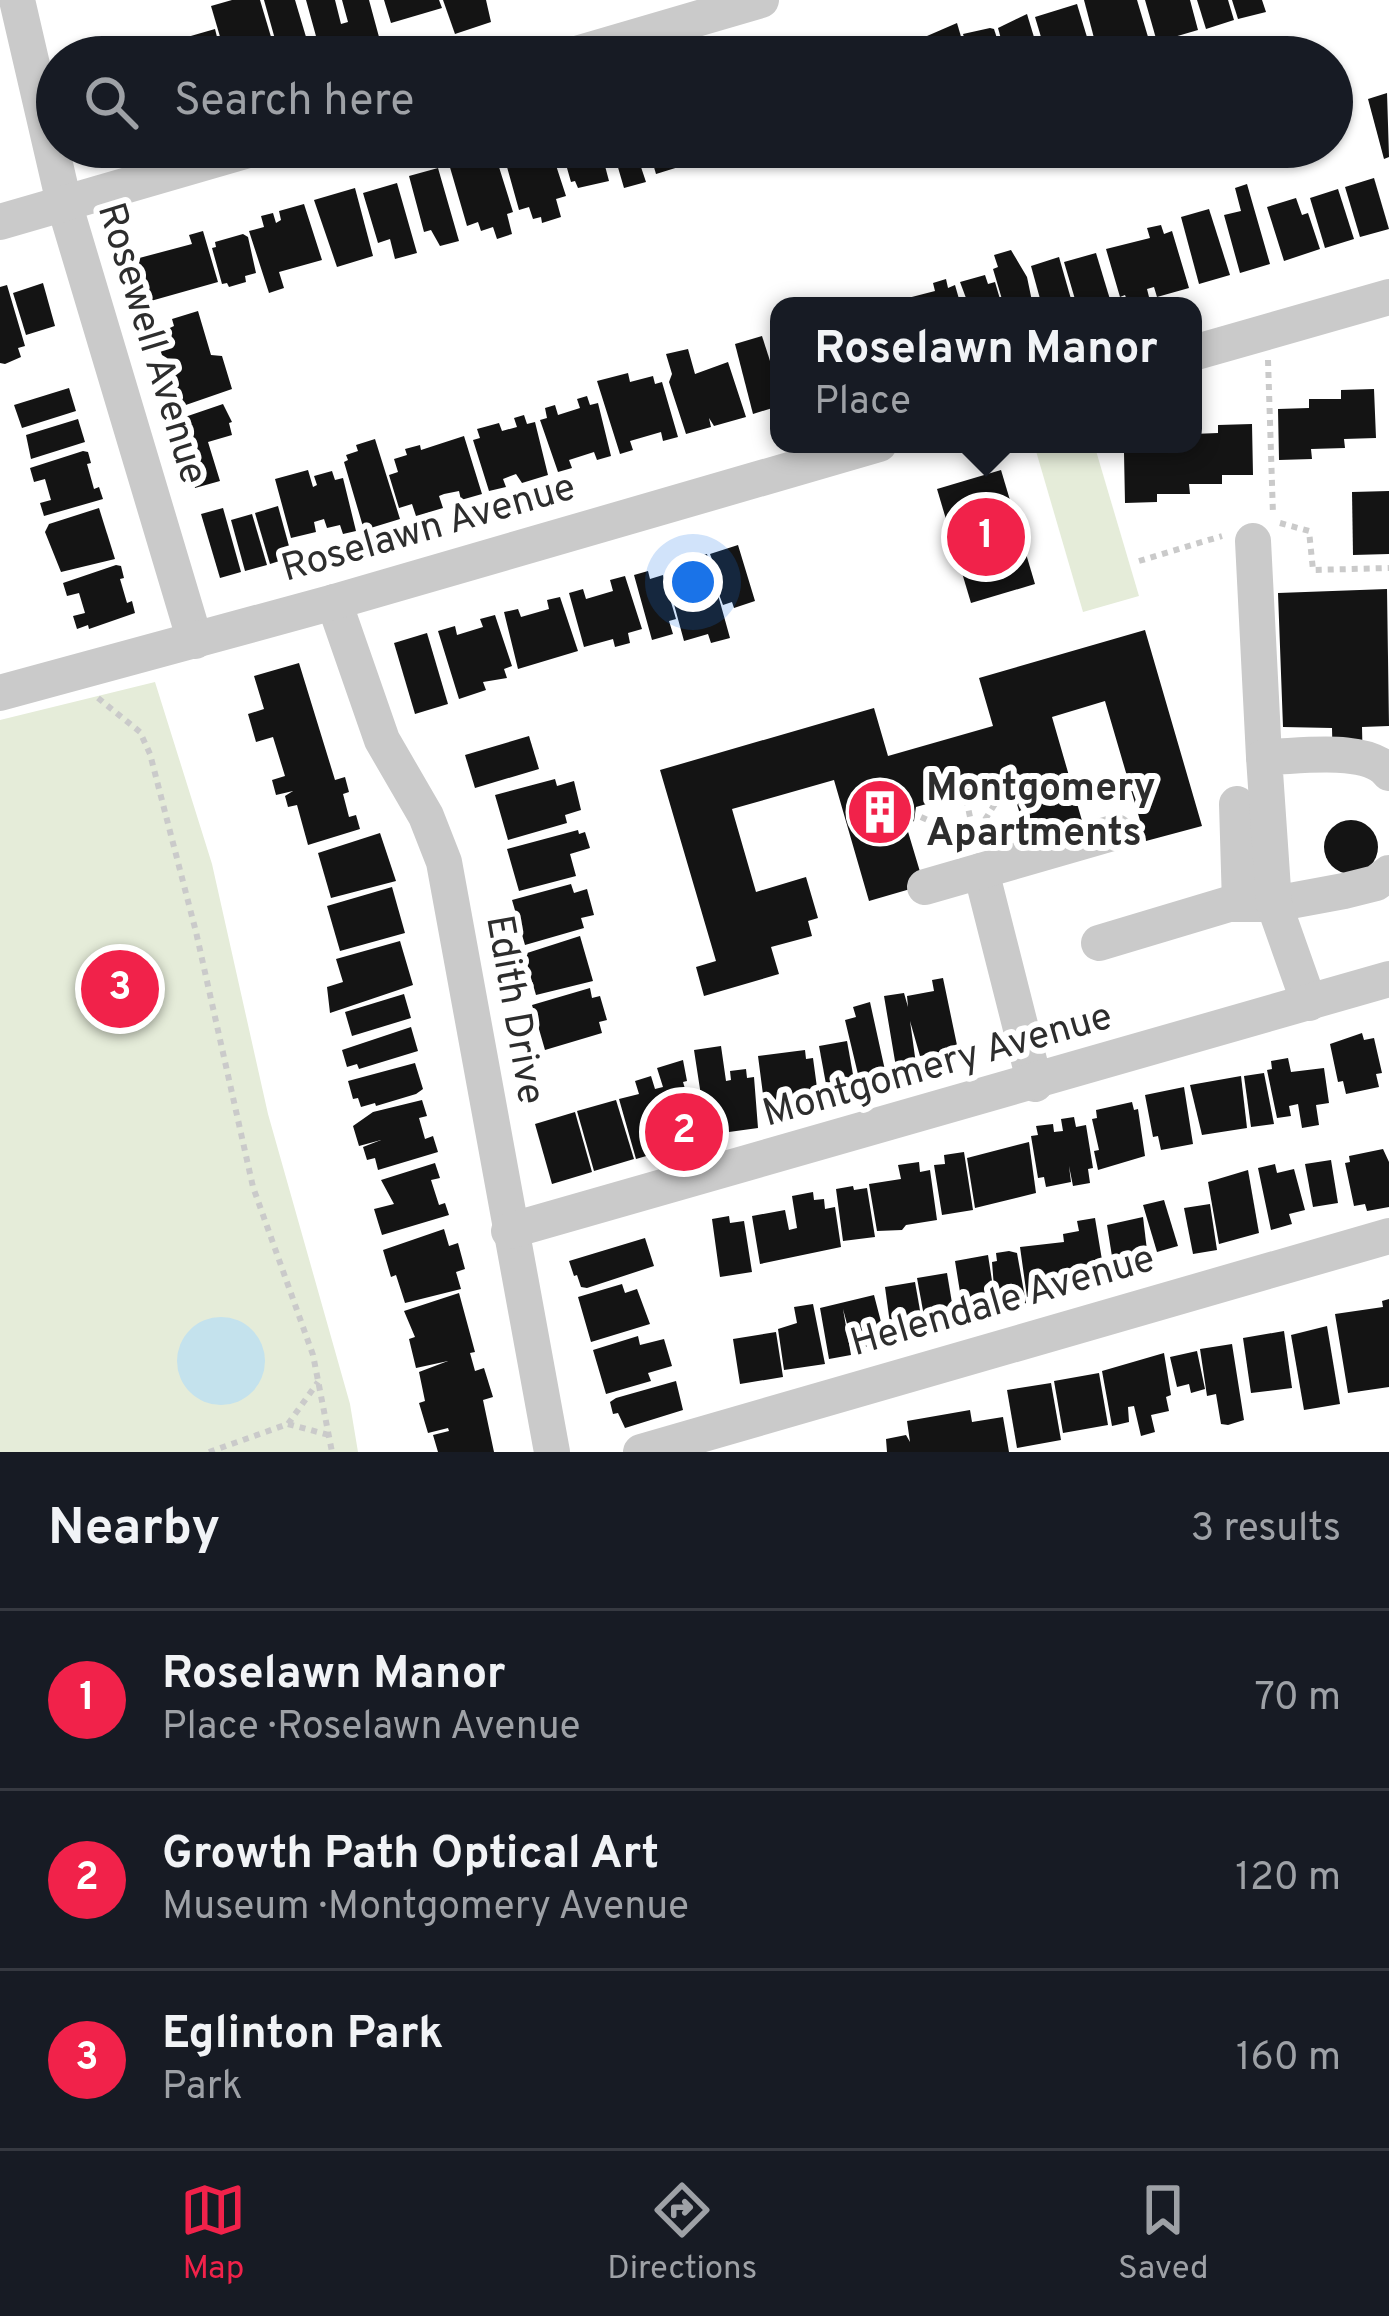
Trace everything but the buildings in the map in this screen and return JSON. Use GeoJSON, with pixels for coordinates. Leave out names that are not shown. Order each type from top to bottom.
{"type":"FeatureCollection","features":[{"type":"Feature","properties":{"kind":"street","name":"Rosewell Avenue"},"geometry":{"type":"LineString","coordinates":[[16,0],[36,85]]}},
{"type":"Feature","properties":{"kind":"street"},"geometry":{"type":"LineString","coordinates":[[638,36],[761,0]]}},
{"type":"Feature","properties":{"kind":"street","name":"Rosewell Avenue"},"geometry":{"type":"LineString","coordinates":[[56,168],[194,640]]}},
{"type":"Feature","properties":{"kind":"street"},"geometry":{"type":"LineString","coordinates":[[0,222],[186,168]]}},
{"type":"Feature","properties":{"kind":"street"},"geometry":{"type":"LineString","coordinates":[[1202,350],[1389,297]]}},
{"type":"Feature","properties":{"kind":"street","name":"Roselawn Avenue"},"geometry":{"type":"LineString","coordinates":[[0,692],[334,602],[848,453]]}},
{"type":"Feature","properties":{"kind":"street"},"geometry":{"type":"LineString","coordinates":[[1241,538],[1264,758],[1257,904]]}},
{"type":"Feature","properties":{"kind":"street","name":"Edith Drive"},"geometry":{"type":"LineString","coordinates":[[334,602],[382,740],[426,816],[444,862],[552,1452]]}},
{"type":"Feature","properties":{"kind":"street"},"geometry":{"type":"LineString","coordinates":[[1264,758],[1363,755],[1389,773]]}},
{"type":"Feature","properties":{"kind":"street"},"geometry":{"type":"LineString","coordinates":[[1237,804],[1257,904],[1309,1003]]}},
{"type":"Feature","properties":{"kind":"street"},"geometry":{"type":"LineString","coordinates":[[925,887],[1116,832]]}},
{"type":"Feature","properties":{"kind":"street"},"geometry":{"type":"LineString","coordinates":[[981,871],[1035,1084]]}},
{"type":"Feature","properties":{"kind":"street"},"geometry":{"type":"LineString","coordinates":[[1099,943],[1257,904],[1376,883],[1389,873]]}},
{"type":"Feature","properties":{"kind":"street","name":"Montgomery Avenue"},"geometry":{"type":"LineString","coordinates":[[509,1231],[1389,979]]}},
{"type":"Feature","properties":{"kind":"street","name":"Helendale Avenue"},"geometry":{"type":"LineString","coordinates":[[641,1452],[1389,1236]]}},
{"type":"Feature","properties":{"kind":"path"},"geometry":{"type":"LineString","coordinates":[[1268,357],[1273,522],[1309,531],[1312,569],[1389,568]]}},
{"type":"Feature","properties":{"kind":"path"},"geometry":{"type":"LineString","coordinates":[[1139,561],[1241,538]]}},
{"type":"Feature","properties":{"kind":"path"},"geometry":{"type":"LineString","coordinates":[[94,692],[105,707],[140,732],[150,754],[253,1187],[313,1355],[332,1452]]}},
{"type":"Feature","properties":{"kind":"path"},"geometry":{"type":"LineString","coordinates":[[921,817],[956,834],[979,829],[1000,796]]}},
{"type":"Feature","properties":{"kind":"path"},"geometry":{"type":"LineString","coordinates":[[966,799],[981,871]]}},
{"type":"Feature","properties":{"kind":"path"},"geometry":{"type":"LineString","coordinates":[[208,1452],[288,1424],[318,1382]]}},
{"type":"Feature","properties":{"kind":"path"},"geometry":{"type":"LineString","coordinates":[[288,1424],[329,1436]]}},
{"type":"Feature","properties":{"kind":"green space"},"geometry":{"type":"Polygon","coordinates":[[[1037,453],[1097,453],[1139,596],[1083,612],[1037,453]]]}},
{"type":"Feature","properties":{"kind":"green space"},"geometry":{"type":"Polygon","coordinates":[[[155,682],[212,864],[268,1114],[350,1404],[358,1452],[0,1452],[0,720],[155,682]]]}},
{"type":"Feature","properties":{"kind":"water"},"geometry":{"type":"Polygon","coordinates":[[[221,1317],[238,1320],[252,1330],[262,1344],[262,1378],[252,1392],[238,1402],[221,1405],[204,1402],[190,1392],[180,1378],[177,1361],[180,1344],[190,1330],[204,1320],[221,1317]]]}},
{"type":"Feature","properties":{"kind":"place","name":"Roselawn Manor"},"geometry":{"type":"Point","coordinates":[986,537]}},
{"type":"Feature","properties":{"kind":"place","name":"Montgomery Apartments"},"geometry":{"type":"Point","coordinates":[880,812]}},
{"type":"Feature","properties":{"kind":"place","name":"Eglinton Park"},"geometry":{"type":"Point","coordinates":[120,989]}},
{"type":"Feature","properties":{"kind":"place","name":"Growth Path Optical Art"},"geometry":{"type":"Point","coordinates":[684,1132]}}]}
